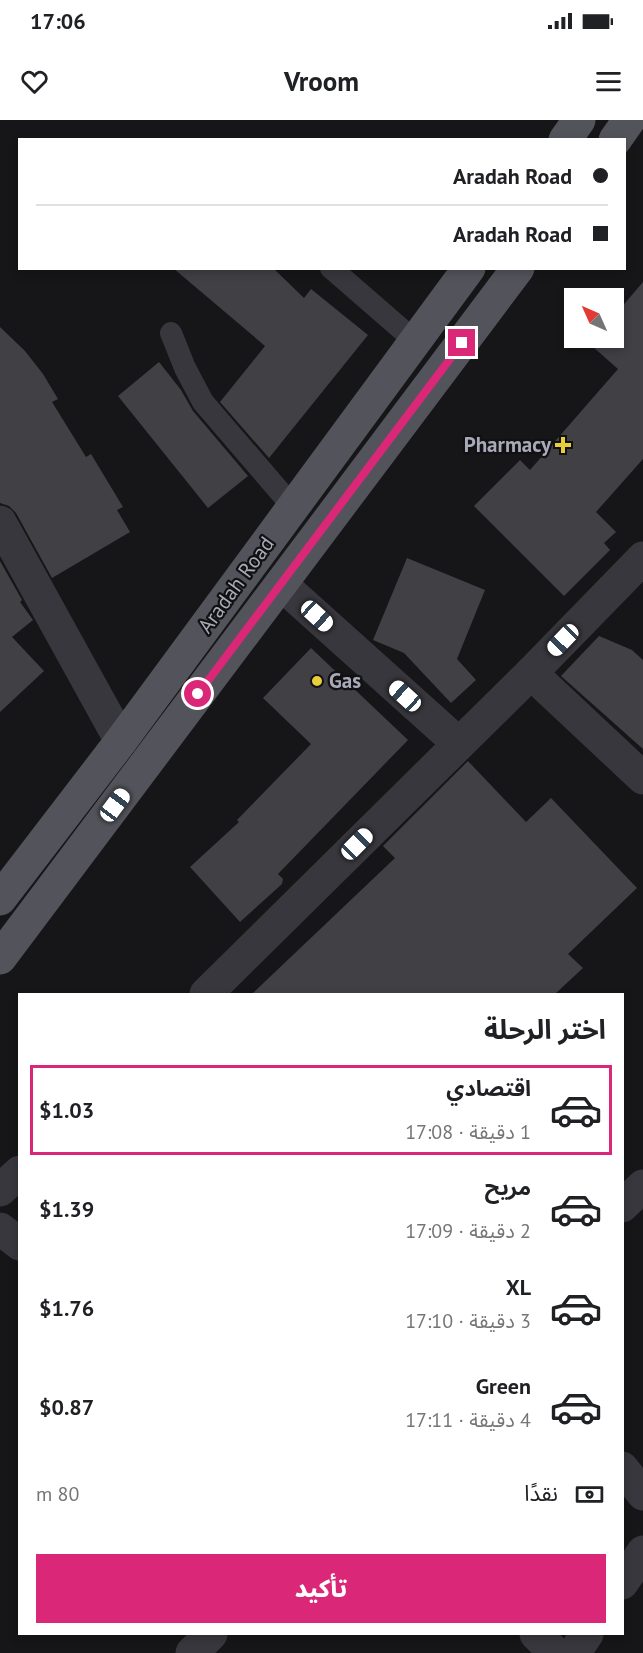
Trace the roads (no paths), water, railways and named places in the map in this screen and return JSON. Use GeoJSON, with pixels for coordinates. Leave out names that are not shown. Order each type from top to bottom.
{"type":"FeatureCollection","features":[{"type":"Feature","properties":{"kind":"main road"},"geometry":{"type":"LineString","coordinates":[[566,138],[579,120]]}},
{"type":"Feature","properties":{"kind":"main road"},"geometry":{"type":"LineString","coordinates":[[616,138],[629,120]]}},
{"type":"Feature","properties":{"kind":"main road","name":"Aradah Road"},"geometry":{"type":"LineString","coordinates":[[0,899],[121,741],[468,270]]}},
{"type":"Feature","properties":{"kind":"main road","name":"Aradah Road"},"geometry":{"type":"LineString","coordinates":[[0,958],[516,270]]}},
{"type":"Feature","properties":{"kind":"street"},"geometry":{"type":"LineString","coordinates":[[0,522],[121,741]]}},
{"type":"Feature","properties":{"kind":"street"},"geometry":{"type":"LineString","coordinates":[[207,993],[531,673],[643,558]]}},
{"type":"Feature","properties":{"kind":"street"},"geometry":{"type":"LineString","coordinates":[[281,584],[459,743]]}},
{"type":"Feature","properties":{"kind":"street"},"geometry":{"type":"LineString","coordinates":[[531,673],[643,778]]}},
{"type":"Feature","properties":{"kind":"street"},"geometry":{"type":"LineString","coordinates":[[0,1190],[18,1174]]}},
{"type":"Feature","properties":{"kind":"street"},"geometry":{"type":"LineString","coordinates":[[624,1204],[643,1186]]}},
{"type":"Feature","properties":{"kind":"street"},"geometry":{"type":"LineString","coordinates":[[0,1229],[18,1242]]}},
{"type":"Feature","properties":{"kind":"street"},"geometry":{"type":"LineString","coordinates":[[624,1470],[643,1494]]}},
{"type":"Feature","properties":{"kind":"street"},"geometry":{"type":"LineString","coordinates":[[624,1580],[643,1552]]}},
{"type":"Feature","properties":{"kind":"street"},"geometry":{"type":"LineString","coordinates":[[192,1653],[210,1635]]}},
{"type":"Feature","properties":{"kind":"street"},"geometry":{"type":"LineString","coordinates":[[537,1635],[555,1653]]}},
{"type":"Feature","properties":{"kind":"street"},"geometry":{"type":"LineString","coordinates":[[574,1653],[586,1635]]}},
{"type":"Feature","properties":{"kind":"lane"},"geometry":{"type":"LineString","coordinates":[[334,270],[415,340]]}},
{"type":"Feature","properties":{"kind":"lane"},"geometry":{"type":"LineString","coordinates":[[171,333],[184,368],[203,402],[293,507]]}},
{"type":"Feature","properties":{"kind":"place","name":"Pharmacy"},"geometry":{"type":"Point","coordinates":[563,445]}},
{"type":"Feature","properties":{"kind":"place","name":"Gas"},"geometry":{"type":"Point","coordinates":[317,681]}}]}
